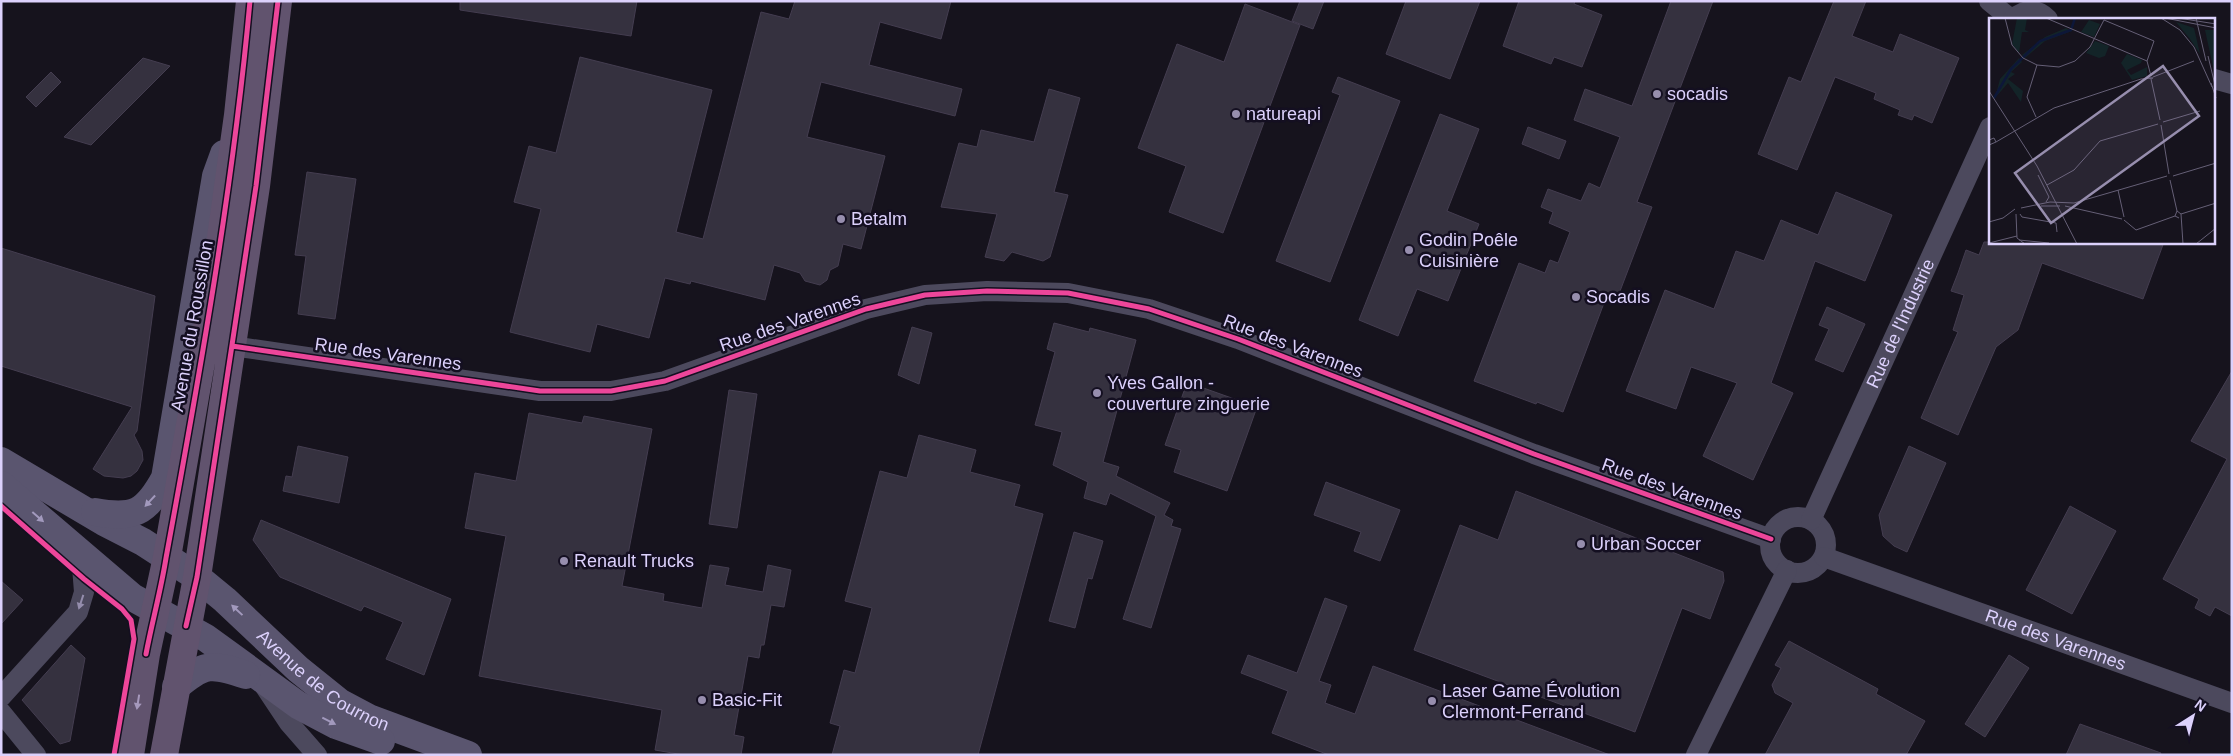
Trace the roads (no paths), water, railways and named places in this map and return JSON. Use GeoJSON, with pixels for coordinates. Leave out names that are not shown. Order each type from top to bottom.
{"type":"FeatureCollection","features":[{"type":"Feature","properties":{"kind":"main road","name":"Avenue du Roussillon"},"geometry":{"type":"LineString","coordinates":[[130,755],[154,611],[166,557],[176,458],[227,198],[250,1]]}},
{"type":"Feature","properties":{"kind":"main road"},"geometry":{"type":"LineString","coordinates":[[164,755],[186,626],[197,577],[232,346],[266,112],[278,1]]}},
{"type":"Feature","properties":{"kind":"main road"},"geometry":{"type":"LineString","coordinates":[[81,509],[118,516],[135,512],[149,503],[158,492],[176,458],[216,176],[238,115]]}},
{"type":"Feature","properties":{"kind":"main road","name":"Avenue de Cournon"},"geometry":{"type":"LineString","coordinates":[[1,461],[81,509],[143,542],[197,577],[226,600],[316,684],[339,702],[371,719],[468,755]]}},
{"type":"Feature","properties":{"kind":"main road","name":"Avenue de Cournon"},"geometry":{"type":"LineString","coordinates":[[1,485],[127,594],[154,611],[206,638],[262,681],[293,714],[336,725],[418,755]]}},
{"type":"Feature","properties":{"kind":"main road"},"geometry":{"type":"LineString","coordinates":[[176,687],[198,670],[211,666],[222,667],[262,681]]}},
{"type":"Feature","properties":{"kind":"street"},"geometry":{"type":"LineString","coordinates":[[1989,1],[2011,18]]}},
{"type":"Feature","properties":{"kind":"street"},"geometry":{"type":"LineString","coordinates":[[2013,18],[2020,12],[2030,10],[2045,11]]}},
{"type":"Feature","properties":{"kind":"street"},"geometry":{"type":"LineString","coordinates":[[2216,80],[2232,84]]}},
{"type":"Feature","properties":{"kind":"street","name":"Rue de l'Industrie"},"geometry":{"type":"LineString","coordinates":[[1811,520],[1989,129]]}},
{"type":"Feature","properties":{"kind":"street","name":"Rue des Varennes"},"geometry":{"type":"LineString","coordinates":[[232,346],[540,392],[611,391],[665,381],[866,309],[925,295],[987,291],[1068,293],[1149,309],[1238,339],[1534,454],[1771,539]]}},
{"type":"Feature","properties":{"kind":"street"},"geometry":{"type":"LineString","coordinates":[[1794,517],[1811,520],[1823,532],[1826,549],[1824,558],[1812,570],[1795,573],[1787,570],[1773,557],[1771,539],[1779,524],[1786,520],[1794,517]]}},
{"type":"Feature","properties":{"kind":"street"},"geometry":{"type":"LineString","coordinates":[[1,697],[78,612],[84,592],[81,554]]}},
{"type":"Feature","properties":{"kind":"street","name":"Rue des Varennes"},"geometry":{"type":"LineString","coordinates":[[1824,558],[2232,703]]}},
{"type":"Feature","properties":{"kind":"street"},"geometry":{"type":"LineString","coordinates":[[1696,755],[1787,570]]}},
{"type":"Feature","properties":{"kind":"street"},"geometry":{"type":"LineString","coordinates":[[316,684],[293,714],[317,755]]}},
{"type":"Feature","properties":{"kind":"street"},"geometry":{"type":"LineString","coordinates":[[1,712],[36,755]]}},
{"type":"Feature","properties":{"kind":"place","name":"socadis"},"geometry":{"type":"Point","coordinates":[1657,94]}},
{"type":"Feature","properties":{"kind":"place","name":"natureapi"},"geometry":{"type":"Point","coordinates":[1236,114]}},
{"type":"Feature","properties":{"kind":"place","name":"Betalm"},"geometry":{"type":"Point","coordinates":[841,219]}},
{"type":"Feature","properties":{"kind":"place","name":"Godin Poêle Cuisinière"},"geometry":{"type":"Point","coordinates":[1409,250]}},
{"type":"Feature","properties":{"kind":"place","name":"Socadis"},"geometry":{"type":"Point","coordinates":[1576,297]}},
{"type":"Feature","properties":{"kind":"place","name":"Yves Gallon - couverture zinguerie"},"geometry":{"type":"Point","coordinates":[1097,393]}},
{"type":"Feature","properties":{"kind":"place","name":"Urban Soccer"},"geometry":{"type":"Point","coordinates":[1581,544]}},
{"type":"Feature","properties":{"kind":"place","name":"Renault Trucks"},"geometry":{"type":"Point","coordinates":[564,561]}},
{"type":"Feature","properties":{"kind":"place","name":"Basic-Fit"},"geometry":{"type":"Point","coordinates":[702,700]}},
{"type":"Feature","properties":{"kind":"place","name":"Laser Game Évolution Clermont-Ferrand"},"geometry":{"type":"Point","coordinates":[1432,701]}}]}
